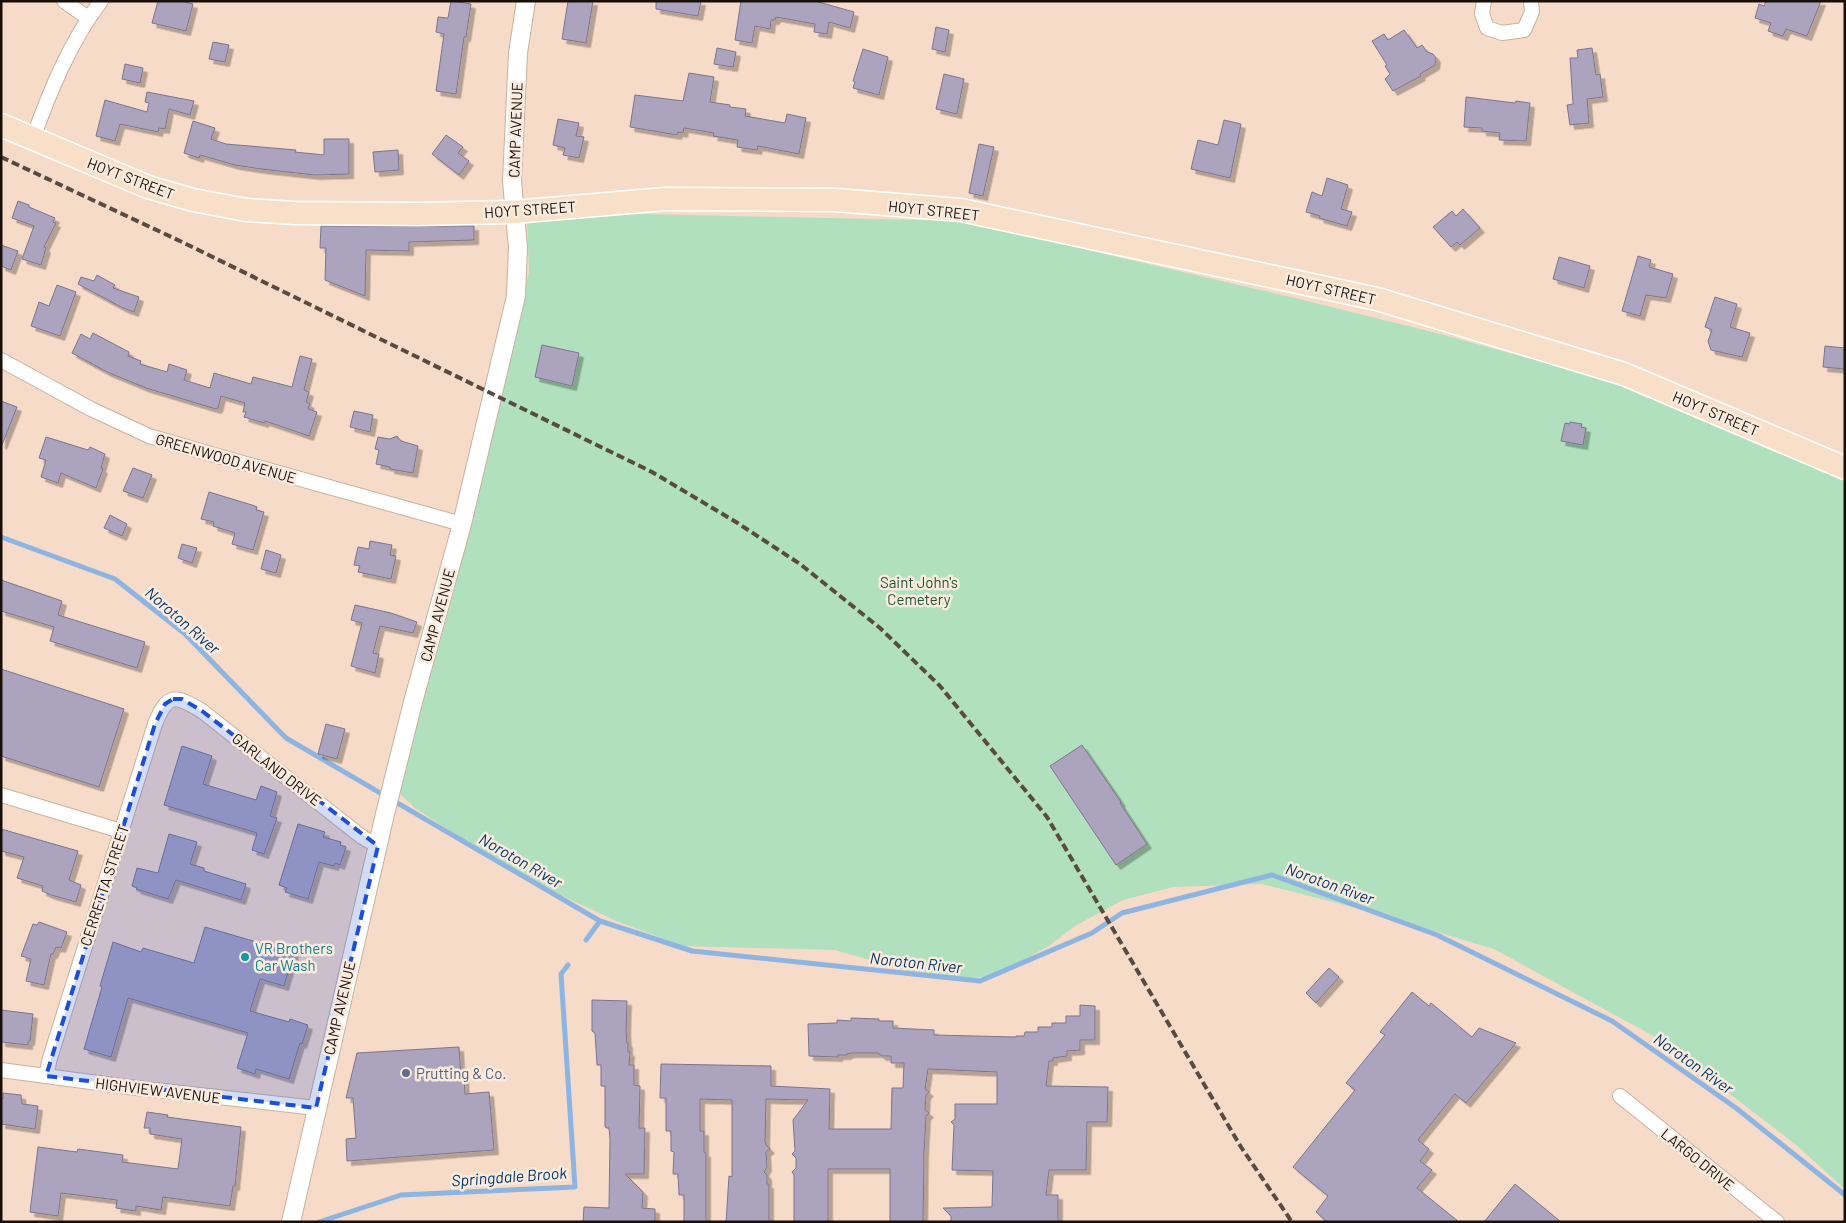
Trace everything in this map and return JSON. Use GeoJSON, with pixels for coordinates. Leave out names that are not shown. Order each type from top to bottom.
{"type":"FeatureCollection","features":[{"type":"Feature","properties":{"kind":"main road","name":"HOYT STREET"},"geometry":{"type":"LineString","coordinates":[[1,125],[148,187],[193,200],[246,210],[295,213],[418,214],[514,212],[665,199],[835,200],[961,210],[1377,299],[1624,374],[1845,468]]}},
{"type":"Feature","properties":{"kind":"street"},"geometry":{"type":"LineString","coordinates":[[64,1],[88,18]]}},
{"type":"Feature","properties":{"kind":"street"},"geometry":{"type":"LineString","coordinates":[[32,138],[64,62],[88,18],[101,1]]}},
{"type":"Feature","properties":{"kind":"street","name":"CAMP AVENUE"},"geometry":{"type":"LineString","coordinates":[[290,1222],[385,814],[413,702],[462,524],[516,296],[518,248],[512,181],[518,52],[526,1]]}},
{"type":"Feature","properties":{"kind":"street"},"geometry":{"type":"LineString","coordinates":[[1484,1],[1482,14],[1487,28],[1502,33],[1524,30],[1532,12],[1531,1]]}},
{"type":"Feature","properties":{"kind":"street","name":"GREENWOOD AVENUE"},"geometry":{"type":"LineString","coordinates":[[1,360],[91,409],[149,436],[462,524]]}},
{"type":"Feature","properties":{"kind":"street","name":"CERRETTA STREET"},"geometry":{"type":"LineString","coordinates":[[46,1076],[50,1058],[155,724],[165,704],[173,699]]}},
{"type":"Feature","properties":{"kind":"street","name":"GARLAND DRIVE"},"geometry":{"type":"LineString","coordinates":[[173,699],[182,699],[202,711],[362,837],[378,846]]}},
{"type":"Feature","properties":{"kind":"street"},"geometry":{"type":"LineString","coordinates":[[1,795],[121,831]]}},
{"type":"Feature","properties":{"kind":"street","name":"HIGHVIEW AVENUE"},"geometry":{"type":"LineString","coordinates":[[1,1070],[316,1108]]}},
{"type":"Feature","properties":{"kind":"street","name":"LARGO DRIVE"},"geometry":{"type":"LineString","coordinates":[[1620,1096],[1777,1222]]}},
{"type":"Feature","properties":{"kind":"highlighted area"},"geometry":{"type":"Polygon","coordinates":[[[173,699],[182,699],[202,711],[378,846],[316,1108],[46,1076],[155,724],[165,704],[173,699]]]}},
{"type":"Feature","properties":{"kind":"green space","name":"Saint John's Cemetery"},"geometry":{"type":"Polygon","coordinates":[[[644,214],[963,221],[1295,298],[1444,335],[1649,391],[1838,478],[1845,479],[1845,1189],[1795,1144],[1657,1038],[1494,949],[1353,907],[1262,884],[1173,887],[1123,900],[1075,926],[1049,946],[992,977],[936,979],[835,950],[683,946],[616,921],[516,874],[415,808],[397,791],[451,602],[529,272],[527,219],[644,214]]]}},
{"type":"Feature","properties":{"kind":"building"},"geometry":{"type":"Polygon","coordinates":[[[158,1],[181,1],[193,4],[186,31],[152,23],[158,1]]]}},
{"type":"Feature","properties":{"kind":"building"},"geometry":{"type":"Polygon","coordinates":[[[451,1],[471,4],[456,94],[436,91],[444,34],[436,32],[438,17],[448,18],[451,1]]]}},
{"type":"Feature","properties":{"kind":"building"},"geometry":{"type":"Polygon","coordinates":[[[568,1],[593,1],[586,43],[562,39],[568,1]]]}},
{"type":"Feature","properties":{"kind":"building"},"geometry":{"type":"Polygon","coordinates":[[[656,1],[701,1],[698,16],[656,9],[656,1]]]}},
{"type":"Feature","properties":{"kind":"building"},"geometry":{"type":"Polygon","coordinates":[[[741,1],[815,1],[854,12],[850,28],[829,22],[827,34],[814,32],[815,24],[776,17],[775,20],[771,20],[770,29],[755,26],[752,43],[735,40],[741,1]]]}},
{"type":"Feature","properties":{"kind":"building"},"geometry":{"type":"Polygon","coordinates":[[[1766,1],[1821,1],[1807,36],[1786,29],[1783,36],[1768,31],[1771,23],[1755,18],[1759,4],[1764,6],[1766,1]]]}},
{"type":"Feature","properties":{"kind":"building"},"geometry":{"type":"Polygon","coordinates":[[[936,27],[949,30],[945,52],[932,49],[936,27]]]}},
{"type":"Feature","properties":{"kind":"building"},"geometry":{"type":"Polygon","coordinates":[[[1404,30],[1417,48],[1422,45],[1427,52],[1433,54],[1436,58],[1435,65],[1420,74],[1421,76],[1393,91],[1385,79],[1390,74],[1385,66],[1387,65],[1372,41],[1384,34],[1388,40],[1404,30]]]}},
{"type":"Feature","properties":{"kind":"building"},"geometry":{"type":"Polygon","coordinates":[[[213,42],[229,45],[225,62],[209,59],[213,42]]]}},
{"type":"Feature","properties":{"kind":"building"},"geometry":{"type":"Polygon","coordinates":[[[717,48],[736,52],[733,67],[714,64],[717,48]]]}},
{"type":"Feature","properties":{"kind":"building"},"geometry":{"type":"Polygon","coordinates":[[[1592,48],[1596,75],[1600,74],[1603,97],[1587,99],[1589,123],[1570,125],[1567,105],[1573,104],[1570,58],[1578,58],[1577,50],[1592,48]]]}},
{"type":"Feature","properties":{"kind":"building"},"geometry":{"type":"Polygon","coordinates":[[[863,49],[888,57],[879,95],[853,88],[855,82],[853,81],[863,49]]]}},
{"type":"Feature","properties":{"kind":"building"},"geometry":{"type":"Polygon","coordinates":[[[125,64],[143,68],[140,83],[122,79],[125,64]]]}},
{"type":"Feature","properties":{"kind":"building"},"geometry":{"type":"Polygon","coordinates":[[[689,73],[714,77],[710,102],[746,109],[745,116],[785,123],[787,114],[806,118],[799,154],[758,146],[757,150],[737,147],[738,140],[713,136],[714,133],[684,128],[683,133],[678,132],[677,135],[630,127],[635,95],[683,101],[689,73]]]}},
{"type":"Feature","properties":{"kind":"building"},"geometry":{"type":"Polygon","coordinates":[[[944,74],[964,79],[957,114],[936,109],[944,74]]]}},
{"type":"Feature","properties":{"kind":"building"},"geometry":{"type":"Polygon","coordinates":[[[147,92],[194,101],[190,115],[169,109],[165,129],[159,128],[158,132],[120,124],[115,141],[96,136],[105,100],[147,112],[149,103],[145,102],[147,92]]]}},
{"type":"Feature","properties":{"kind":"building"},"geometry":{"type":"Polygon","coordinates":[[[1466,97],[1530,103],[1526,141],[1499,140],[1500,133],[1482,131],[1482,128],[1464,127],[1466,97]]]}},
{"type":"Feature","properties":{"kind":"building"},"geometry":{"type":"Polygon","coordinates":[[[558,119],[579,123],[576,136],[584,137],[579,158],[563,155],[565,148],[553,145],[558,119]]]}},
{"type":"Feature","properties":{"kind":"building"},"geometry":{"type":"Polygon","coordinates":[[[1224,120],[1241,124],[1230,178],[1191,169],[1198,140],[1218,145],[1224,120]]]}},
{"type":"Feature","properties":{"kind":"building"},"geometry":{"type":"Polygon","coordinates":[[[193,121],[215,128],[211,139],[226,144],[296,150],[295,152],[324,155],[324,139],[349,139],[349,174],[315,175],[261,169],[235,165],[200,155],[199,158],[184,153],[193,121]]]}},
{"type":"Feature","properties":{"kind":"building"},"geometry":{"type":"Polygon","coordinates":[[[446,135],[463,147],[458,153],[469,161],[459,175],[432,154],[446,135]]]}},
{"type":"Feature","properties":{"kind":"building"},"geometry":{"type":"Polygon","coordinates":[[[979,144],[994,147],[983,196],[969,193],[979,144]]]}},
{"type":"Feature","properties":{"kind":"building"},"geometry":{"type":"Polygon","coordinates":[[[398,150],[399,170],[375,172],[373,152],[398,150]]]}},
{"type":"Feature","properties":{"kind":"building"},"geometry":{"type":"Polygon","coordinates":[[[1327,178],[1348,185],[1341,209],[1352,212],[1347,226],[1306,212],[1312,192],[1322,196],[1327,178]]]}},
{"type":"Feature","properties":{"kind":"building"},"geometry":{"type":"Polygon","coordinates":[[[18,201],[55,218],[53,222],[56,223],[44,247],[46,248],[41,265],[22,259],[34,226],[12,218],[18,201]]]}},
{"type":"Feature","properties":{"kind":"building"},"geometry":{"type":"Polygon","coordinates":[[[1463,209],[1480,228],[1460,245],[1457,242],[1451,247],[1433,227],[1452,211],[1456,216],[1463,209]]]}},
{"type":"Feature","properties":{"kind":"building"},"geometry":{"type":"Polygon","coordinates":[[[321,226],[474,226],[474,240],[409,242],[409,251],[366,250],[365,296],[325,280],[326,248],[320,248],[321,226]]]}},
{"type":"Feature","properties":{"kind":"building"},"geometry":{"type":"Polygon","coordinates":[[[1,245],[18,251],[11,270],[1,266],[1,245]]]}},
{"type":"Feature","properties":{"kind":"building"},"geometry":{"type":"Polygon","coordinates":[[[1638,256],[1651,260],[1649,267],[1673,274],[1666,298],[1646,295],[1640,316],[1622,311],[1638,256]]]}},
{"type":"Feature","properties":{"kind":"building"},"geometry":{"type":"Polygon","coordinates":[[[1559,257],[1590,266],[1584,288],[1553,279],[1559,257]]]}},
{"type":"Feature","properties":{"kind":"building"},"geometry":{"type":"Polygon","coordinates":[[[97,275],[115,285],[113,288],[139,297],[134,312],[78,284],[81,277],[94,281],[97,275]]]}},
{"type":"Feature","properties":{"kind":"building"},"geometry":{"type":"Polygon","coordinates":[[[57,285],[76,292],[60,336],[31,326],[39,302],[49,306],[57,285]]]}},
{"type":"Feature","properties":{"kind":"building"},"geometry":{"type":"Polygon","coordinates":[[[1715,297],[1737,304],[1730,327],[1750,333],[1742,357],[1711,350],[1708,341],[1712,330],[1705,327],[1715,297]]]}},
{"type":"Feature","properties":{"kind":"building"},"geometry":{"type":"Polygon","coordinates":[[[93,333],[129,352],[128,356],[141,361],[140,364],[167,372],[169,364],[187,370],[184,380],[210,388],[214,373],[251,384],[253,377],[292,387],[300,356],[312,359],[304,390],[309,392],[306,402],[310,404],[308,409],[317,412],[309,436],[265,421],[264,423],[244,417],[246,412],[243,412],[245,403],[221,396],[218,408],[216,409],[146,388],[107,372],[72,353],[81,334],[90,339],[93,333]]]}},
{"type":"Feature","properties":{"kind":"building"},"geometry":{"type":"Polygon","coordinates":[[[542,345],[579,353],[572,386],[535,377],[542,345]]]}},
{"type":"Feature","properties":{"kind":"building"},"geometry":{"type":"Polygon","coordinates":[[[1825,346],[1845,348],[1845,369],[1823,367],[1825,346]]]}},
{"type":"Feature","properties":{"kind":"building"},"geometry":{"type":"Polygon","coordinates":[[[1,401],[17,407],[2,445],[1,444],[1,401]]]}},
{"type":"Feature","properties":{"kind":"building"},"geometry":{"type":"Polygon","coordinates":[[[354,411],[373,415],[370,432],[350,427],[354,411]]]}},
{"type":"Feature","properties":{"kind":"building"},"geometry":{"type":"Polygon","coordinates":[[[1570,422],[1582,424],[1581,427],[1586,428],[1583,445],[1561,441],[1565,423],[1569,424],[1570,422]]]}},
{"type":"Feature","properties":{"kind":"building"},"geometry":{"type":"Polygon","coordinates":[[[397,436],[401,441],[418,446],[413,473],[390,469],[390,467],[376,464],[379,450],[375,449],[378,437],[390,439],[397,436]]]}},
{"type":"Feature","properties":{"kind":"building"},"geometry":{"type":"Polygon","coordinates":[[[46,437],[88,450],[90,447],[105,454],[101,468],[103,469],[96,488],[61,473],[58,483],[41,477],[46,460],[39,458],[46,437]]]}},
{"type":"Feature","properties":{"kind":"building"},"geometry":{"type":"Polygon","coordinates":[[[133,468],[152,475],[143,498],[123,491],[133,468]]]}},
{"type":"Feature","properties":{"kind":"building"},"geometry":{"type":"Polygon","coordinates":[[[209,492],[252,505],[257,507],[256,510],[264,512],[253,550],[232,544],[235,533],[213,526],[214,522],[201,519],[209,492]]]}},
{"type":"Feature","properties":{"kind":"building"},"geometry":{"type":"Polygon","coordinates":[[[110,515],[127,524],[122,536],[104,528],[110,515]]]}},
{"type":"Feature","properties":{"kind":"building"},"geometry":{"type":"Polygon","coordinates":[[[370,541],[392,545],[390,555],[396,556],[391,579],[358,572],[360,566],[354,565],[358,547],[369,549],[370,541]]]}},
{"type":"Feature","properties":{"kind":"building"},"geometry":{"type":"Polygon","coordinates":[[[182,544],[197,548],[192,563],[178,558],[182,544]]]}},
{"type":"Feature","properties":{"kind":"building"},"geometry":{"type":"Polygon","coordinates":[[[266,550],[281,555],[276,573],[261,569],[266,550]]]}},
{"type":"Feature","properties":{"kind":"building"},"geometry":{"type":"Polygon","coordinates":[[[1,580],[62,601],[58,615],[145,642],[137,668],[50,641],[54,627],[1,611],[1,580]]]}},
{"type":"Feature","properties":{"kind":"building"},"geometry":{"type":"Polygon","coordinates":[[[355,605],[391,613],[417,622],[413,633],[380,626],[373,653],[379,654],[375,673],[351,666],[362,623],[351,620],[355,605]]]}},
{"type":"Feature","properties":{"kind":"building"},"geometry":{"type":"Polygon","coordinates":[[[1,669],[124,709],[99,787],[1,756],[1,669]]]}},
{"type":"Feature","properties":{"kind":"building"},"geometry":{"type":"Polygon","coordinates":[[[326,724],[345,729],[337,759],[318,754],[326,724]]]}},
{"type":"Feature","properties":{"kind":"building"},"geometry":{"type":"Polygon","coordinates":[[[1082,745],[1147,844],[1116,865],[1050,766],[1082,745]]]}},
{"type":"Feature","properties":{"kind":"building"},"geometry":{"type":"Polygon","coordinates":[[[182,746],[212,756],[203,784],[256,800],[261,786],[277,792],[270,816],[277,818],[264,854],[252,850],[257,833],[164,805],[182,746]]]}},
{"type":"Feature","properties":{"kind":"building"},"geometry":{"type":"Polygon","coordinates":[[[298,824],[325,832],[323,837],[341,842],[340,845],[346,847],[340,865],[335,863],[334,866],[319,862],[308,899],[285,892],[287,888],[279,885],[298,824]]]}},
{"type":"Feature","properties":{"kind":"building"},"geometry":{"type":"Polygon","coordinates":[[[1,829],[78,851],[69,880],[81,885],[76,902],[51,895],[42,891],[43,886],[17,878],[24,857],[1,851],[1,829]]]}},
{"type":"Feature","properties":{"kind":"building"},"geometry":{"type":"Polygon","coordinates":[[[169,834],[197,842],[190,864],[204,868],[204,871],[246,884],[241,900],[176,880],[168,899],[132,886],[137,868],[158,873],[169,834]]]}},
{"type":"Feature","properties":{"kind":"building"},"geometry":{"type":"Polygon","coordinates":[[[39,922],[67,932],[61,948],[56,947],[53,954],[51,954],[44,985],[26,981],[31,959],[21,956],[33,924],[37,925],[39,922]]]}},
{"type":"Feature","properties":{"kind":"building"},"geometry":{"type":"Polygon","coordinates":[[[205,927],[294,953],[284,986],[260,979],[250,1011],[289,1022],[290,1019],[308,1025],[302,1044],[300,1043],[289,1079],[256,1069],[255,1074],[237,1068],[248,1033],[128,998],[111,1057],[84,1049],[113,942],[141,952],[143,948],[194,963],[205,927]]]}},
{"type":"Feature","properties":{"kind":"building"},"geometry":{"type":"Polygon","coordinates":[[[1329,968],[1339,977],[1316,1003],[1306,993],[1329,968]]]}},
{"type":"Feature","properties":{"kind":"building"},"geometry":{"type":"Polygon","coordinates":[[[1412,992],[1429,1006],[1431,1003],[1472,1037],[1479,1028],[1516,1043],[1466,1103],[1455,1094],[1418,1140],[1429,1149],[1420,1161],[1432,1170],[1417,1188],[1459,1222],[1327,1222],[1316,1212],[1328,1196],[1293,1167],[1355,1090],[1346,1083],[1385,1035],[1380,1032],[1412,992]]]}},
{"type":"Feature","properties":{"kind":"building"},"geometry":{"type":"Polygon","coordinates":[[[592,1000],[627,1001],[626,1031],[628,1052],[630,1052],[629,1065],[634,1065],[634,1085],[640,1086],[639,1128],[645,1128],[644,1174],[625,1174],[643,1192],[642,1208],[655,1209],[655,1222],[583,1222],[584,1207],[609,1208],[610,1139],[609,1128],[605,1126],[605,1086],[601,1086],[601,1065],[597,1065],[595,1033],[592,1031],[592,1000]]]}},
{"type":"Feature","properties":{"kind":"building"},"geometry":{"type":"Polygon","coordinates":[[[1080,1005],[1095,1006],[1095,1040],[1080,1040],[1080,1050],[1067,1051],[1067,1056],[1053,1058],[1053,1061],[1049,1061],[1046,1086],[1108,1087],[1107,1122],[1087,1122],[1086,1170],[1049,1170],[1046,1195],[1058,1195],[1058,1222],[951,1222],[951,1216],[943,1208],[992,1207],[993,1171],[952,1170],[954,1125],[951,1122],[955,1119],[955,1104],[997,1104],[997,1072],[928,1069],[925,1089],[929,1092],[926,1095],[925,1110],[929,1113],[926,1116],[924,1152],[923,1222],[890,1222],[890,1169],[828,1169],[828,1222],[794,1222],[794,1175],[792,1172],[796,1168],[796,1158],[792,1154],[795,1151],[793,1120],[808,1100],[766,1099],[765,1142],[770,1149],[766,1152],[767,1167],[764,1172],[767,1175],[767,1184],[769,1184],[769,1222],[726,1222],[729,1176],[732,1177],[732,1100],[700,1099],[700,1131],[704,1131],[704,1152],[706,1153],[706,1222],[684,1222],[684,1195],[679,1195],[678,1174],[673,1174],[674,1152],[671,1151],[671,1131],[666,1131],[666,1098],[660,1098],[661,1064],[771,1066],[771,1086],[830,1089],[829,1129],[891,1129],[892,1088],[903,1088],[904,1063],[891,1063],[891,1056],[882,1056],[878,1053],[851,1053],[838,1055],[838,1057],[809,1056],[808,1024],[837,1023],[837,1020],[851,1021],[851,1018],[879,1019],[879,1021],[893,1021],[893,1028],[934,1030],[934,1035],[1016,1037],[1024,1036],[1025,1032],[1038,1032],[1038,1027],[1052,1027],[1052,1023],[1066,1023],[1066,1016],[1080,1016],[1080,1005]]]}},
{"type":"Feature","properties":{"kind":"building"},"geometry":{"type":"Polygon","coordinates":[[[1,1010],[33,1014],[28,1045],[1,1042],[1,1010]]]}},
{"type":"Feature","properties":{"kind":"building"},"geometry":{"type":"Polygon","coordinates":[[[459,1047],[461,1078],[464,1077],[465,1094],[489,1092],[494,1150],[347,1161],[346,1139],[356,1138],[353,1098],[346,1098],[357,1053],[459,1047]]]}},
{"type":"Feature","properties":{"kind":"building"},"geometry":{"type":"Polygon","coordinates":[[[3,1093],[21,1095],[22,1104],[38,1106],[35,1129],[1,1124],[1,1098],[3,1099],[3,1093]]]}},
{"type":"Feature","properties":{"kind":"building"},"geometry":{"type":"Polygon","coordinates":[[[147,1112],[168,1115],[167,1117],[241,1127],[235,1186],[233,1186],[230,1206],[163,1197],[161,1210],[136,1206],[136,1211],[116,1208],[117,1200],[61,1193],[58,1216],[30,1212],[38,1147],[77,1152],[78,1149],[123,1155],[122,1162],[178,1169],[182,1139],[150,1134],[150,1128],[144,1128],[147,1112]]]}},
{"type":"Feature","properties":{"kind":"building"},"geometry":{"type":"Polygon","coordinates":[[[1515,1184],[1561,1222],[1484,1222],[1515,1184]]]}},
{"type":"Feature","properties":{"kind":"waterway","name":"Noroton River"},"geometry":{"type":"LineString","coordinates":[[1,537],[115,579],[185,634],[286,738],[600,921],[692,951],[980,981],[1092,933],[1122,913],[1272,875],[1437,935],[1612,1021],[1736,1108],[1845,1195]]}},
{"type":"Feature","properties":{"kind":"waterway","name":"Springdale Brook"},"geometry":{"type":"LineString","coordinates":[[586,940],[600,921]]}},
{"type":"Feature","properties":{"kind":"waterway","name":"Springdale Brook"},"geometry":{"type":"LineString","coordinates":[[319,1222],[401,1195],[575,1187],[561,974],[568,965]]}},
{"type":"Feature","properties":{"kind":"railway"},"geometry":{"type":"LineString","coordinates":[[1,157],[182,242],[652,472],[736,522],[800,564],[880,628],[940,686],[1047,817],[1241,1147],[1292,1222]]}},
{"type":"Feature","properties":{"kind":"place","name":"VR Brothers Car Wash"},"geometry":{"type":"Point","coordinates":[245,957]}},
{"type":"Feature","properties":{"kind":"place","name":"Prutting & Co."},"geometry":{"type":"Point","coordinates":[406,1073]}}]}
